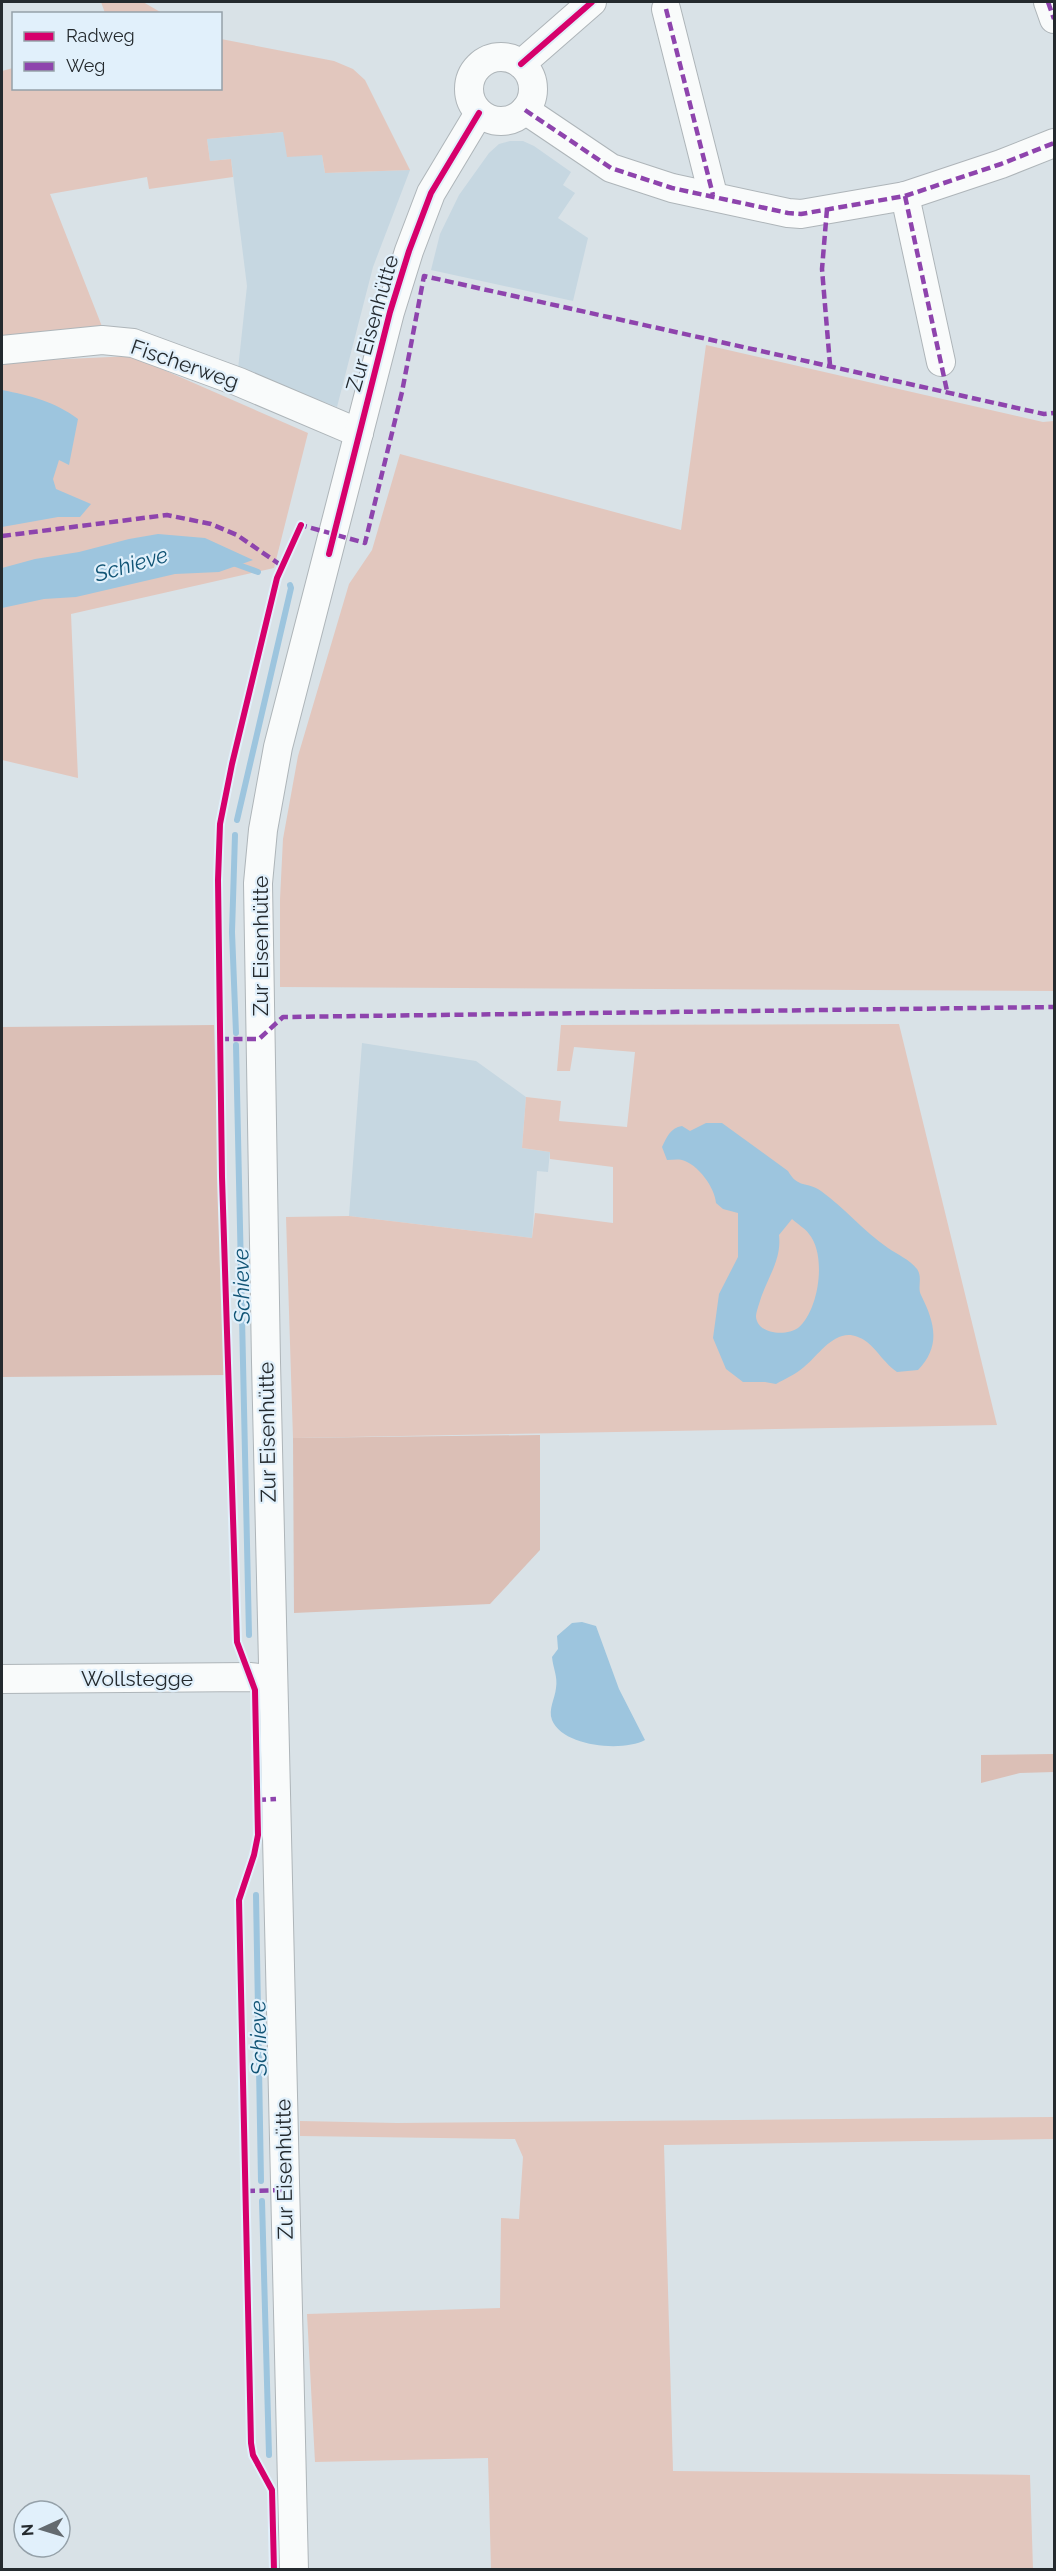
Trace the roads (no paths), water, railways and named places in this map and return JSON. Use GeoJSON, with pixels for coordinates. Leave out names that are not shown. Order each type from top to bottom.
{"type":"FeatureCollection","features":[{"type":"Feature","properties":{"kind":"street"},"geometry":{"type":"LineString","coordinates":[[521,64],[592,2]]}},
{"type":"Feature","properties":{"kind":"street"},"geometry":{"type":"LineString","coordinates":[[1048,2],[1054,19]]}},
{"type":"Feature","properties":{"kind":"street"},"geometry":{"type":"LineString","coordinates":[[666,9],[713,195]]}},
{"type":"Feature","properties":{"kind":"street"},"geometry":{"type":"LineString","coordinates":[[498,57],[510,58],[521,64],[529,74],[533,86],[531,99],[525,110],[515,118],[502,122],[490,120],[479,113],[471,103],[468,91],[470,79],[476,68],[486,60],[498,57]]}},
{"type":"Feature","properties":{"kind":"street"},"geometry":{"type":"LineString","coordinates":[[525,110],[611,168],[672,188],[788,213],[801,213],[905,196],[1001,164],[1054,143]]}},
{"type":"Feature","properties":{"kind":"street","name":"Zur Eisenhütte"},"geometry":{"type":"LineString","coordinates":[[294,2570],[273,1680],[258,883],[263,830],[278,747],[390,312],[409,251],[431,193],[479,113]]}},
{"type":"Feature","properties":{"kind":"street"},"geometry":{"type":"LineString","coordinates":[[905,196],[941,362]]}},
{"type":"Feature","properties":{"kind":"street","name":"Fischerweg"},"geometry":{"type":"LineString","coordinates":[[2,350],[102,340],[133,343],[239,382],[359,433]]}},
{"type":"Feature","properties":{"kind":"street","name":"Wollstegge"},"geometry":{"type":"LineString","coordinates":[[2,1678],[251,1677],[273,1680]]}},
{"type":"Feature","properties":{"kind":"water"},"geometry":{"type":"Polygon","coordinates":[[[2,390],[51,403],[78,419],[69,465],[59,460],[53,479],[56,489],[91,504],[80,517],[58,517],[2,527],[2,390]]]}},
{"type":"Feature","properties":{"kind":"water"},"geometry":{"type":"Polygon","coordinates":[[[158,534],[205,538],[253,560],[219,572],[175,574],[76,597],[44,599],[2,608],[2,568],[158,534]]]}},
{"type":"Feature","properties":{"kind":"water"},"geometry":{"type":"Polygon","coordinates":[[[706,1123],[722,1123],[788,1171],[799,1183],[821,1191],[879,1241],[917,1269],[920,1292],[930,1315],[933,1334],[930,1352],[918,1370],[897,1372],[867,1342],[857,1336],[848,1335],[832,1341],[801,1370],[776,1384],[743,1382],[726,1369],[713,1338],[719,1294],[738,1257],[738,1213],[723,1209],[716,1203],[709,1184],[694,1166],[682,1160],[667,1160],[662,1147],[669,1134],[682,1126],[690,1131],[706,1123]],[[792,1219],[779,1235],[776,1262],[756,1314],[758,1323],[762,1327],[780,1333],[793,1331],[805,1320],[811,1309],[818,1282],[818,1255],[815,1243],[807,1232],[792,1219]]]}},
{"type":"Feature","properties":{"kind":"water"},"geometry":{"type":"Polygon","coordinates":[[[582,1622],[596,1626],[619,1689],[645,1740],[623,1746],[594,1745],[568,1736],[558,1729],[552,1720],[551,1708],[556,1676],[552,1657],[558,1649],[557,1636],[572,1623],[582,1622]]]}},
{"type":"Feature","properties":{"kind":"waterway","name":"Schieve"},"geometry":{"type":"LineString","coordinates":[[233,563],[258,572]]}},
{"type":"Feature","properties":{"kind":"waterway","name":"Schieve"},"geometry":{"type":"LineString","coordinates":[[237,820],[290,585]]}},
{"type":"Feature","properties":{"kind":"waterway","name":"Schieve"},"geometry":{"type":"LineString","coordinates":[[235,835],[232,932],[236,1033]]}},
{"type":"Feature","properties":{"kind":"waterway","name":"Schieve"},"geometry":{"type":"LineString","coordinates":[[236,1045],[249,1635]]}},
{"type":"Feature","properties":{"kind":"waterway","name":"Schieve"},"geometry":{"type":"LineString","coordinates":[[256,1895],[261,2181]]}},
{"type":"Feature","properties":{"kind":"waterway","name":"Schieve"},"geometry":{"type":"LineString","coordinates":[[262,2201],[269,2455]]}}]}
